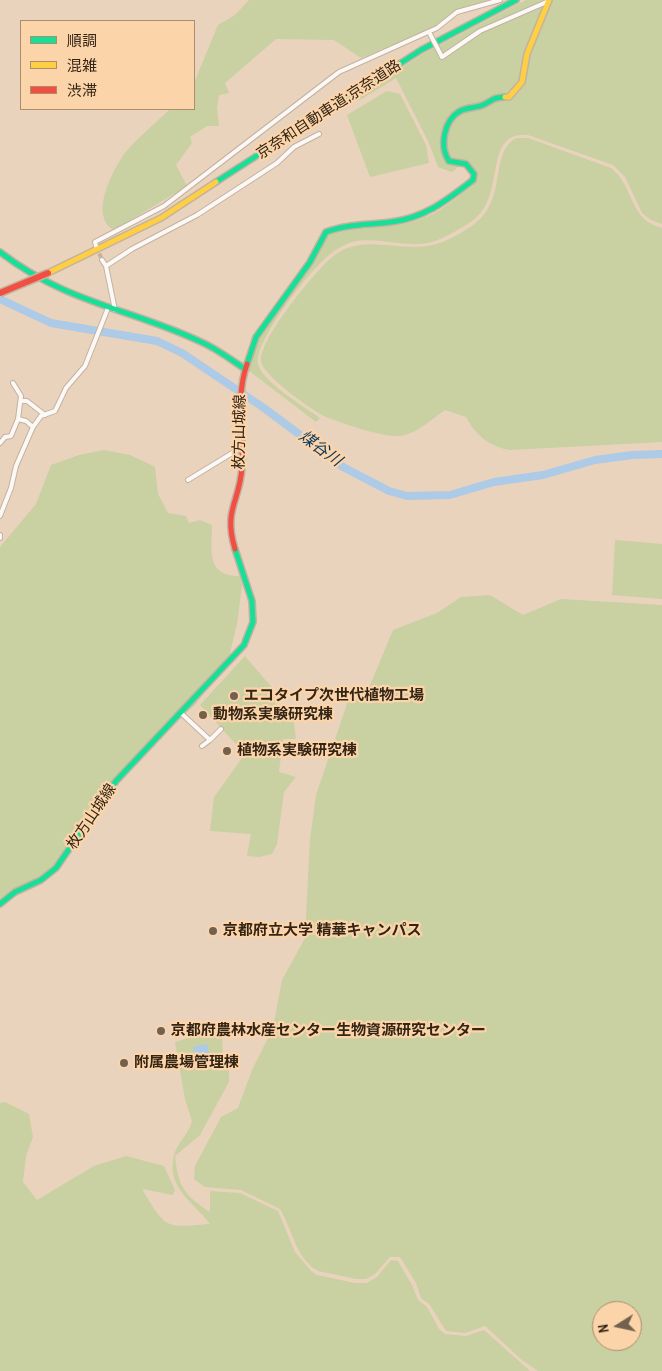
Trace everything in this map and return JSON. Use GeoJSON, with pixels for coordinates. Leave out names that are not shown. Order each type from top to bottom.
{"type":"FeatureCollection","features":[{"type":"Feature","properties":{"kind":"main road","name":"京奈和自動車道;京奈道路"},"geometry":{"type":"LineString","coordinates":[[144,226],[404,58],[442,35],[510,0]]}},
{"type":"Feature","properties":{"kind":"main road","name":"京奈和自動車道;京奈道路"},"geometry":{"type":"LineString","coordinates":[[0,292],[48,273],[144,226],[197,196],[421,50],[516,0]]}},
{"type":"Feature","properties":{"kind":"main road","name":"枚方山城線"},"geometry":{"type":"LineString","coordinates":[[0,904],[15,892],[41,880],[56,868],[116,781],[182,714],[244,645],[253,622],[252,601],[231,535],[229,521],[242,468],[242,447],[238,419],[242,383],[259,331],[305,268],[326,232],[343,227],[394,222],[425,214],[438,208],[474,180],[474,174],[467,163],[461,160],[450,160],[444,153],[444,142],[452,120],[462,110],[488,104],[492,98],[509,96],[519,88],[525,76],[530,46],[549,0]]}},
{"type":"Feature","properties":{"kind":"main road"},"geometry":{"type":"LineString","coordinates":[[0,252],[36,278],[112,309],[198,340],[245,369]]}},
{"type":"Feature","properties":{"kind":"street"},"geometry":{"type":"LineString","coordinates":[[96,246],[95,242],[164,206],[339,72],[429,33],[458,12],[500,0]]}},
{"type":"Feature","properties":{"kind":"street"},"geometry":{"type":"LineString","coordinates":[[429,33],[442,57],[458,48],[480,31],[549,0]]}},
{"type":"Feature","properties":{"kind":"street"},"geometry":{"type":"LineString","coordinates":[[106,266],[132,249],[197,215],[277,162],[294,147],[319,134]]}},
{"type":"Feature","properties":{"kind":"street"},"geometry":{"type":"LineString","coordinates":[[0,516],[11,488],[16,466],[36,420],[55,411],[66,388],[85,366],[112,309],[106,266],[102,260]]}},
{"type":"Feature","properties":{"kind":"street"},"geometry":{"type":"LineString","coordinates":[[0,443],[5,437],[11,436],[18,419],[21,396],[13,383]]}},
{"type":"Feature","properties":{"kind":"street"},"geometry":{"type":"LineString","coordinates":[[21,401],[27,401],[45,415]]}},
{"type":"Feature","properties":{"kind":"street"},"geometry":{"type":"LineString","coordinates":[[18,419],[26,421],[33,426]]}},
{"type":"Feature","properties":{"kind":"street"},"geometry":{"type":"LineString","coordinates":[[188,480],[242,447]]}},
{"type":"Feature","properties":{"kind":"street"},"geometry":{"type":"LineString","coordinates":[[182,714],[210,740]]}},
{"type":"Feature","properties":{"kind":"street"},"geometry":{"type":"LineString","coordinates":[[202,746],[221,729]]}},
{"type":"Feature","properties":{"kind":"green space"},"geometry":{"type":"Polygon","coordinates":[[[249,0],[496,0],[457,11],[436,27],[361,58],[334,40],[276,39],[225,83],[229,93],[219,95],[217,108],[219,126],[207,126],[190,137],[192,143],[176,165],[187,186],[114,230],[107,224],[103,216],[103,206],[104,196],[117,166],[130,147],[169,110],[195,110],[195,81],[218,25],[235,15],[249,0]]]}},
{"type":"Feature","properties":{"kind":"green space"},"geometry":{"type":"Polygon","coordinates":[[[526,0],[547,0],[521,81],[508,95],[461,108],[441,146],[444,157],[463,163],[452,172],[438,167],[429,143],[396,78],[360,100],[346,104],[423,54],[526,0]]]}},
{"type":"Feature","properties":{"kind":"green space"},"geometry":{"type":"Polygon","coordinates":[[[551,0],[662,0],[662,224],[651,220],[642,213],[625,177],[613,165],[528,135],[514,137],[504,143],[499,154],[489,197],[483,210],[472,221],[432,242],[422,244],[372,240],[346,244],[321,263],[285,306],[264,340],[258,364],[261,371],[275,386],[320,418],[316,422],[248,370],[258,338],[312,263],[326,237],[337,231],[402,224],[426,217],[438,211],[472,186],[476,175],[468,160],[448,158],[446,143],[450,128],[459,115],[482,107],[493,99],[505,99],[523,83],[531,47],[551,0]]]}},
{"type":"Feature","properties":{"kind":"green space"},"geometry":{"type":"Polygon","coordinates":[[[387,91],[400,94],[426,145],[429,163],[370,177],[347,115],[387,91]]]}},
{"type":"Feature","properties":{"kind":"green space"},"geometry":{"type":"Polygon","coordinates":[[[517,138],[528,138],[611,168],[624,184],[643,218],[651,224],[662,228],[662,442],[510,450],[496,446],[484,439],[466,417],[445,410],[422,427],[408,434],[395,436],[379,434],[326,417],[310,408],[270,375],[261,361],[269,338],[277,323],[300,292],[330,259],[354,246],[366,244],[419,247],[437,244],[469,228],[484,215],[491,203],[503,154],[508,144],[517,138]]]}},
{"type":"Feature","properties":{"kind":"green space"},"geometry":{"type":"Polygon","coordinates":[[[104,450],[130,455],[155,467],[158,494],[168,513],[186,516],[189,523],[200,520],[212,525],[212,552],[216,566],[229,575],[240,576],[242,586],[237,624],[228,661],[196,704],[146,749],[94,810],[54,866],[41,877],[19,887],[0,900],[0,547],[36,504],[51,465],[79,455],[104,450]]]}},
{"type":"Feature","properties":{"kind":"green space"},"geometry":{"type":"Polygon","coordinates":[[[615,540],[662,544],[662,599],[612,595],[615,540]]]}},
{"type":"Feature","properties":{"kind":"green space"},"geometry":{"type":"Polygon","coordinates":[[[490,595],[523,615],[561,599],[662,605],[662,1371],[538,1371],[522,1360],[485,1326],[465,1333],[446,1331],[430,1305],[421,1298],[416,1283],[400,1257],[390,1257],[375,1274],[366,1279],[356,1279],[318,1271],[304,1259],[299,1251],[280,1209],[241,1190],[205,1187],[194,1179],[195,1166],[221,1117],[238,1108],[252,1070],[273,1028],[282,980],[305,938],[310,839],[316,795],[348,701],[368,690],[393,630],[437,613],[461,597],[490,595]]]}},
{"type":"Feature","properties":{"kind":"green space"},"geometry":{"type":"Polygon","coordinates":[[[245,656],[274,690],[276,710],[292,708],[296,739],[283,739],[279,772],[296,777],[284,792],[277,844],[272,854],[259,857],[247,856],[251,834],[210,831],[214,797],[245,754],[200,705],[245,656]]]}},
{"type":"Feature","properties":{"kind":"green space"},"geometry":{"type":"Polygon","coordinates":[[[222,1031],[223,1061],[229,1061],[229,1082],[200,1135],[175,1156],[178,1175],[188,1195],[210,1212],[210,1191],[240,1193],[278,1211],[295,1252],[311,1271],[317,1275],[355,1283],[367,1283],[377,1277],[391,1260],[398,1261],[412,1285],[418,1300],[427,1307],[439,1329],[445,1334],[466,1336],[484,1330],[530,1371],[0,1371],[0,1103],[5,1102],[29,1114],[33,1137],[26,1156],[23,1182],[37,1200],[94,1166],[126,1156],[164,1166],[175,1190],[173,1195],[142,1189],[162,1219],[168,1223],[183,1226],[210,1224],[182,1192],[176,1184],[173,1175],[175,1152],[192,1121],[185,1099],[175,1042],[222,1031]]]}},
{"type":"Feature","properties":{"kind":"water"},"geometry":{"type":"Polygon","coordinates":[[[207,1044],[212,1067],[185,1070],[196,1065],[193,1047],[207,1044]]]}},
{"type":"Feature","properties":{"kind":"waterway","name":"煤谷川"},"geometry":{"type":"LineString","coordinates":[[0,299],[51,323],[157,341],[182,353],[264,408],[343,467],[389,491],[407,496],[450,495],[494,482],[543,475],[595,460],[632,455],[662,454]]}},
{"type":"Feature","properties":{"kind":"tunnel"},"geometry":{"type":"LineString","coordinates":[[97,248],[102,260]]}},
{"type":"Feature","properties":{"kind":"traffic: fast"},"geometry":{"type":"LineString","coordinates":[[216,182],[421,50],[516,0]]}},
{"type":"Feature","properties":{"kind":"traffic: fast"},"geometry":{"type":"LineString","coordinates":[[247,364],[256,337],[310,262],[326,232],[342,227],[391,222],[414,217],[445,201],[473,180],[474,174],[466,164],[449,161],[446,155],[444,141],[447,127],[450,120],[460,111],[505,97]]}},
{"type":"Feature","properties":{"kind":"traffic: fast"},"geometry":{"type":"LineString","coordinates":[[0,252],[49,283],[73,294],[147,320],[199,341],[217,350],[245,369]]}},
{"type":"Feature","properties":{"kind":"traffic: fast"},"geometry":{"type":"LineString","coordinates":[[0,904],[15,892],[41,880],[56,868],[116,781],[244,645],[253,622],[252,601],[235,549]]}},
{"type":"Feature","properties":{"kind":"traffic: slow"},"geometry":{"type":"LineString","coordinates":[[505,97],[509,97],[522,82],[527,54],[549,0]]}},
{"type":"Feature","properties":{"kind":"traffic: slow"},"geometry":{"type":"LineString","coordinates":[[48,273],[161,218],[216,182]]}},
{"type":"Feature","properties":{"kind":"traffic: jam"},"geometry":{"type":"LineString","coordinates":[[0,293],[48,273]]}},
{"type":"Feature","properties":{"kind":"traffic: jam"},"geometry":{"type":"LineString","coordinates":[[235,549],[231,515],[241,479],[241,390],[247,364]]}},
{"type":"Feature","properties":{"kind":"place","name":"エコタイプ次世代植物工場"},"geometry":{"type":"Point","coordinates":[234,696]}},
{"type":"Feature","properties":{"kind":"place","name":"動物系実験研究棟"},"geometry":{"type":"Point","coordinates":[203,715]}},
{"type":"Feature","properties":{"kind":"place","name":"植物系実験研究棟"},"geometry":{"type":"Point","coordinates":[227,751]}},
{"type":"Feature","properties":{"kind":"place","name":"京都府立大学 精華キャンパス"},"geometry":{"type":"Point","coordinates":[213,931]}},
{"type":"Feature","properties":{"kind":"place","name":"京都府農林水産センター生物資源研究センター"},"geometry":{"type":"Point","coordinates":[161,1031]}},
{"type":"Feature","properties":{"kind":"place","name":"附属農場管理棟"},"geometry":{"type":"Point","coordinates":[124,1063]}}]}
